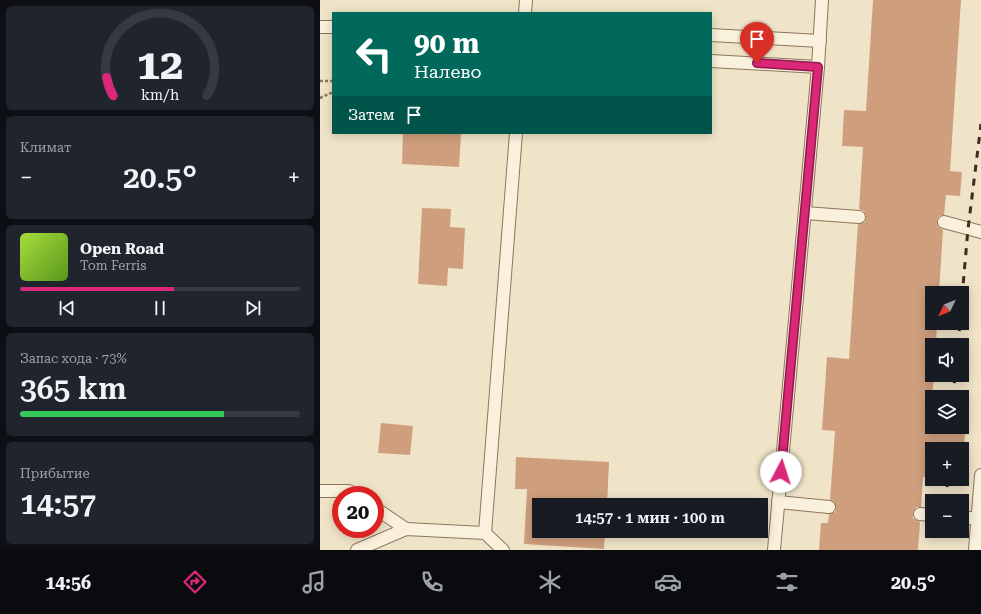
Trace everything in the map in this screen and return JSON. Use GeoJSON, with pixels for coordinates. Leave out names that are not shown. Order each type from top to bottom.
{"type":"FeatureCollection","features":[{"type":"Feature","properties":{"kind":"lane"},"geometry":{"type":"LineString","coordinates":[[525,12],[526,0]]}},
{"type":"Feature","properties":{"kind":"lane"},"geometry":{"type":"LineString","coordinates":[[774,550],[818,67],[822,0]]}},
{"type":"Feature","properties":{"kind":"lane"},"geometry":{"type":"LineString","coordinates":[[320,26],[332,27]]}},
{"type":"Feature","properties":{"kind":"lane"},"geometry":{"type":"LineString","coordinates":[[712,35],[820,41]]}},
{"type":"Feature","properties":{"kind":"lane"},"geometry":{"type":"LineString","coordinates":[[712,60],[818,67]]}},
{"type":"Feature","properties":{"kind":"lane"},"geometry":{"type":"LineString","coordinates":[[486,533],[516,134]]}},
{"type":"Feature","properties":{"kind":"lane"},"geometry":{"type":"LineString","coordinates":[[805,214],[859,217]]}},
{"type":"Feature","properties":{"kind":"lane"},"geometry":{"type":"LineString","coordinates":[[944,222],[981,232]]}},
{"type":"Feature","properties":{"kind":"lane"},"geometry":{"type":"LineString","coordinates":[[975,550],[981,475]]}},
{"type":"Feature","properties":{"kind":"lane"},"geometry":{"type":"LineString","coordinates":[[320,492],[332,492]]}},
{"type":"Feature","properties":{"kind":"lane"},"geometry":{"type":"LineString","coordinates":[[778,502],[829,507]]}},
{"type":"Feature","properties":{"kind":"lane"},"geometry":{"type":"LineString","coordinates":[[384,514],[406,529]]}},
{"type":"Feature","properties":{"kind":"lane"},"geometry":{"type":"LineString","coordinates":[[969,518],[978,519]]}},
{"type":"Feature","properties":{"kind":"lane"},"geometry":{"type":"LineString","coordinates":[[357,550],[406,529],[486,533],[503,550]]}},
{"type":"Feature","properties":{"kind":"path"},"geometry":{"type":"LineString","coordinates":[[320,81],[332,81]]}},
{"type":"Feature","properties":{"kind":"path"},"geometry":{"type":"LineString","coordinates":[[320,98],[332,92]]}},
{"type":"Feature","properties":{"kind":"building"},"geometry":{"type":"Polygon","coordinates":[[[873,0],[961,0],[950,171],[962,172],[960,196],[946,195],[944,215],[939,216],[937,220],[938,227],[943,230],[939,286],[925,286],[925,330],[937,330],[936,338],[925,338],[925,382],[933,382],[933,390],[925,390],[925,434],[965,434],[964,442],[925,442],[925,477],[923,477],[921,507],[916,507],[913,513],[913,518],[920,522],[918,550],[819,550],[821,523],[828,523],[829,514],[835,512],[836,507],[834,501],[830,500],[835,431],[822,430],[827,357],[849,359],[858,224],[865,222],[866,217],[864,211],[859,209],[863,147],[842,146],[844,110],[866,111],[873,0]]]}},
{"type":"Feature","properties":{"kind":"building"},"geometry":{"type":"Polygon","coordinates":[[[403,134],[461,134],[459,167],[402,164],[403,134]]]}},
{"type":"Feature","properties":{"kind":"building"},"geometry":{"type":"Polygon","coordinates":[[[422,208],[451,209],[450,227],[465,228],[463,269],[448,268],[447,286],[418,284],[422,208]]]}},
{"type":"Feature","properties":{"kind":"building"},"geometry":{"type":"Polygon","coordinates":[[[381,423],[413,426],[410,455],[378,453],[381,423]]]}},
{"type":"Feature","properties":{"kind":"building"},"geometry":{"type":"Polygon","coordinates":[[[516,457],[609,462],[607,498],[532,498],[532,538],[605,538],[604,549],[524,544],[527,489],[515,489],[516,457]]]}},
{"type":"Feature","properties":{"kind":"railway"},"geometry":{"type":"LineString","coordinates":[[963,286],[968,229],[981,124]]}},
{"type":"Feature","properties":{"kind":"railway"},"geometry":{"type":"LineString","coordinates":[[959,330],[959,338]]}},
{"type":"Feature","properties":{"kind":"railway"},"geometry":{"type":"LineString","coordinates":[[954,382],[954,390]]}},
{"type":"Feature","properties":{"kind":"route"},"geometry":{"type":"LineString","coordinates":[[757,63],[818,67],[781,472]]}}]}
